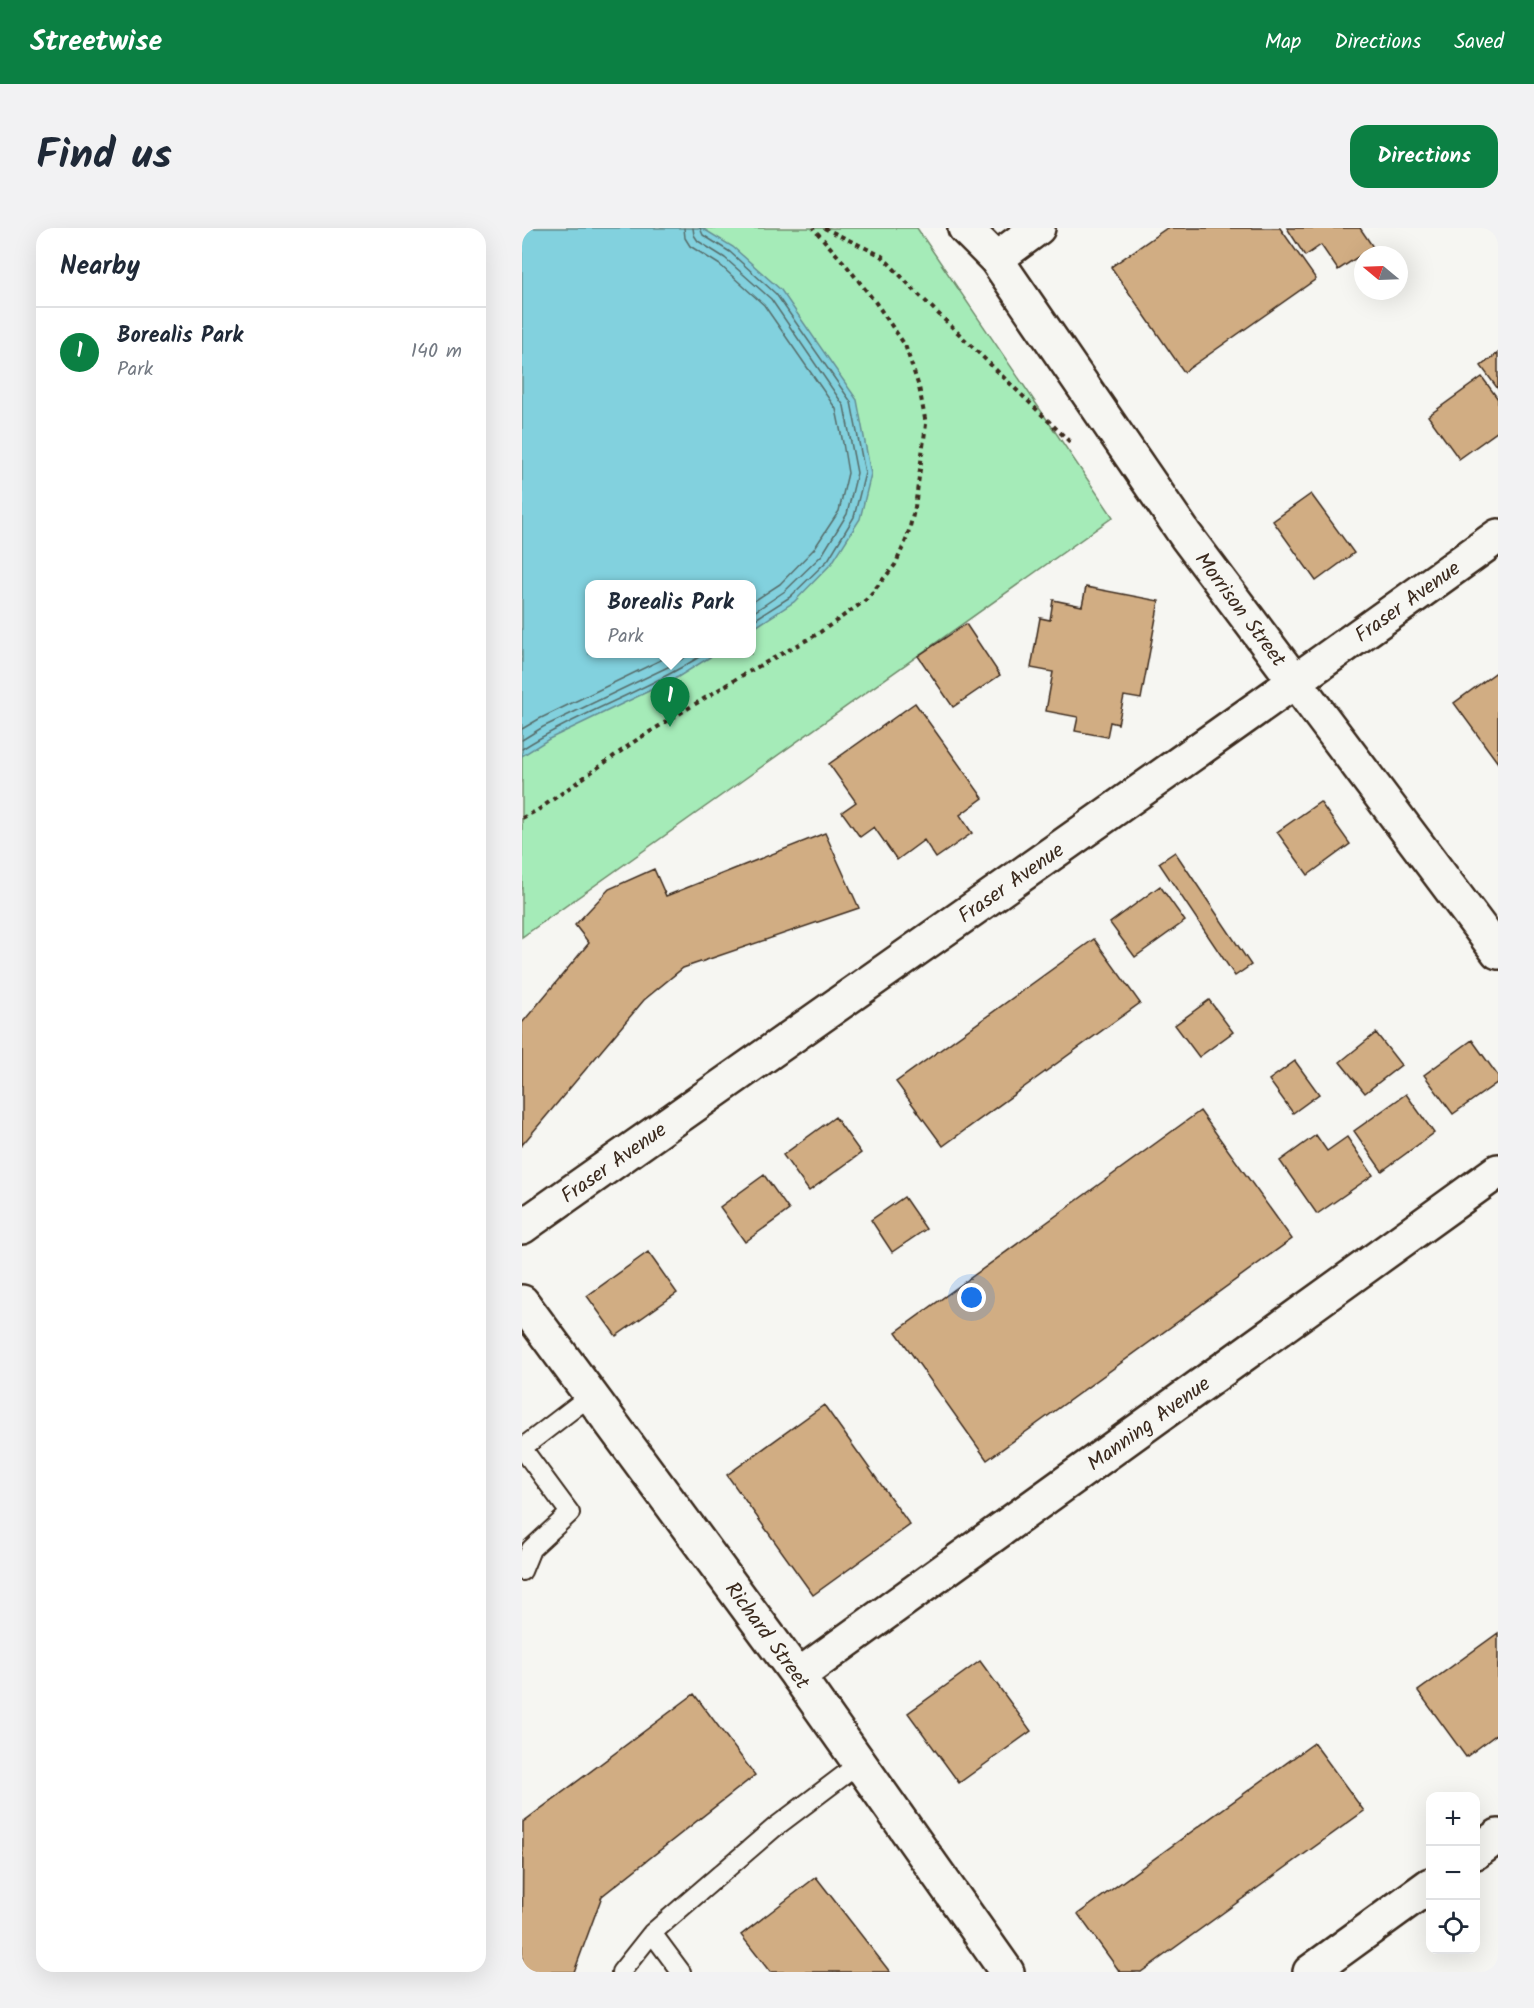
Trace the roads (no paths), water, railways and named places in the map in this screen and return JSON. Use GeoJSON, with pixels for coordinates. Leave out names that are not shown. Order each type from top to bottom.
{"type":"FeatureCollection","features":[{"type":"Feature","properties":{"kind":"street","name":"Morrison Street"},"geometry":{"type":"LineString","coordinates":[[965,228],[995,243],[1186,536],[1498,952]]}},
{"type":"Feature","properties":{"kind":"street"},"geometry":{"type":"LineString","coordinates":[[995,243],[1038,228]]}},
{"type":"Feature","properties":{"kind":"street","name":"Fraser Avenue"},"geometry":{"type":"LineString","coordinates":[[522,1227],[1498,536]]}},
{"type":"Feature","properties":{"kind":"street","name":"Manning Avenue"},"geometry":{"type":"LineString","coordinates":[[798,1676],[1498,1171]]}},
{"type":"Feature","properties":{"kind":"street","name":"Richard Street"},"geometry":{"type":"LineString","coordinates":[[522,1302],[798,1676],[1007,1972]]}},
{"type":"Feature","properties":{"kind":"street"},"geometry":{"type":"LineString","coordinates":[[1480,1849],[1498,1836]]}},
{"type":"Feature","properties":{"kind":"street"},"geometry":{"type":"LineString","coordinates":[[1310,1972],[1426,1889]]}},
{"type":"Feature","properties":{"kind":"lane"},"geometry":{"type":"LineString","coordinates":[[522,1571],[531,1549],[570,1513],[522,1448],[591,1395]]}},
{"type":"Feature","properties":{"kind":"lane"},"geometry":{"type":"LineString","coordinates":[[621,1972],[652,1933],[774,1828],[860,1764]]}},
{"type":"Feature","properties":{"kind":"lane"},"geometry":{"type":"LineString","coordinates":[[652,1933],[681,1972]]}},
{"type":"Feature","properties":{"kind":"water"},"geometry":{"type":"Polygon","coordinates":[[[522,228],[702,228],[733,247],[781,290],[857,400],[871,474],[860,519],[832,563],[794,602],[756,627],[756,580],[585,580],[585,658],[709,658],[678,677],[549,739],[522,756],[522,228]]]}},
{"type":"Feature","properties":{"kind":"place","name":"Borealis Park"},"geometry":{"type":"Point","coordinates":[670,727]}}]}
